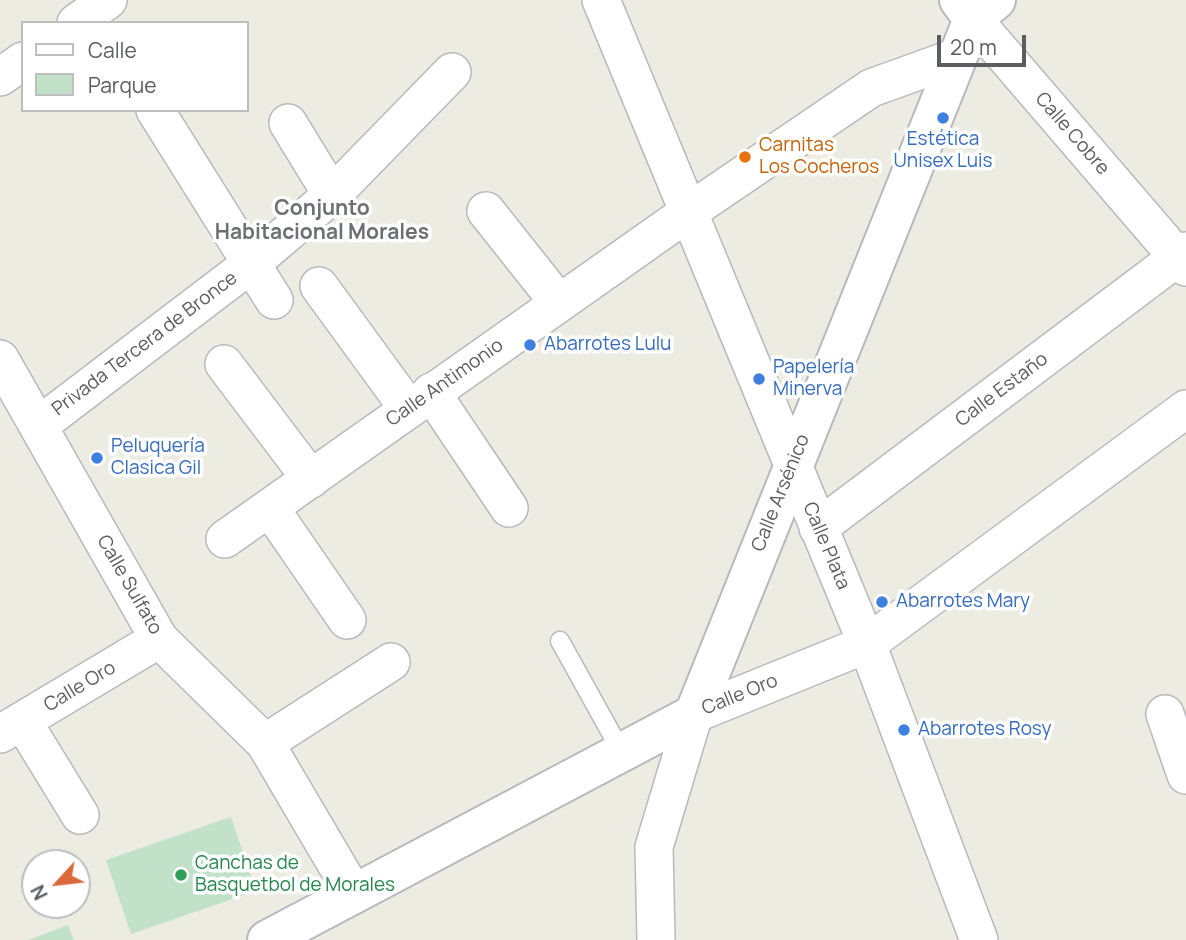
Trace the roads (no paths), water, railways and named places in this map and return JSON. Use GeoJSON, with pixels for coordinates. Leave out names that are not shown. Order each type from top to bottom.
{"type":"FeatureCollection","features":[{"type":"Feature","properties":{"kind":"street","name":"Calle Plata"},"geometry":{"type":"LineString","coordinates":[[601,0],[867,644],[979,940]]}},
{"type":"Feature","properties":{"kind":"street","name":"Calle Arsénico"},"geometry":{"type":"LineString","coordinates":[[656,940],[654,847],[694,714],[976,6]]}},
{"type":"Feature","properties":{"kind":"street","name":"Calle Cobre"},"geometry":{"type":"LineString","coordinates":[[976,6],[1183,259]]}},
{"type":"Feature","properties":{"kind":"street"},"geometry":{"type":"LineString","coordinates":[[690,211],[871,88],[957,57]]}},
{"type":"Feature","properties":{"kind":"street"},"geometry":{"type":"LineString","coordinates":[[0,77],[21,62]]}},
{"type":"Feature","properties":{"kind":"street","name":"Privada Tercera de Bronce"},"geometry":{"type":"LineString","coordinates":[[38,426],[251,263],[332,195],[452,72]]}},
{"type":"Feature","properties":{"kind":"street","name":"Privada Tercera de Bronce"},"geometry":{"type":"LineString","coordinates":[[156,112],[274,300]]}},
{"type":"Feature","properties":{"kind":"street"},"geometry":{"type":"LineString","coordinates":[[288,123],[332,195]]}},
{"type":"Feature","properties":{"kind":"street"},"geometry":{"type":"LineString","coordinates":[[486,211],[559,303]]}},
{"type":"Feature","properties":{"kind":"street","name":"Calle Antimonio"},"geometry":{"type":"LineString","coordinates":[[225,539],[690,211]]}},
{"type":"Feature","properties":{"kind":"street","name":"Calle Estaño"},"geometry":{"type":"LineString","coordinates":[[818,528],[1183,259]]}},
{"type":"Feature","properties":{"kind":"street"},"geometry":{"type":"LineString","coordinates":[[319,286],[420,400],[509,508]]}},
{"type":"Feature","properties":{"kind":"street"},"geometry":{"type":"LineString","coordinates":[[224,364],[311,479]]}},
{"type":"Feature","properties":{"kind":"street","name":"Calle Sulfato"},"geometry":{"type":"LineString","coordinates":[[3,369],[159,639],[265,743],[354,894]]}},
{"type":"Feature","properties":{"kind":"street","name":"Calle Oro"},"geometry":{"type":"LineString","coordinates":[[267,940],[694,714],[867,644],[1186,409]]}},
{"type":"Feature","properties":{"kind":"street"},"geometry":{"type":"LineString","coordinates":[[270,508],[347,620]]}},
{"type":"Feature","properties":{"kind":"street","name":"Calle Oro"},"geometry":{"type":"LineString","coordinates":[[11,728],[159,639]]}},
{"type":"Feature","properties":{"kind":"street"},"geometry":{"type":"LineString","coordinates":[[265,743],[391,662]]}},
{"type":"Feature","properties":{"kind":"street"},"geometry":{"type":"LineString","coordinates":[[1165,714],[1186,775]]}},
{"type":"Feature","properties":{"kind":"street"},"geometry":{"type":"LineString","coordinates":[[11,728],[80,816]]}},
{"type":"Feature","properties":{"kind":"lane"},"geometry":{"type":"LineString","coordinates":[[560,641],[621,751]]}},
{"type":"Feature","properties":{"kind":"place","name":"Estética Unisex Luis"},"geometry":{"type":"Point","coordinates":[943,118]}},
{"type":"Feature","properties":{"kind":"place","name":"Carnitas Los Cocheros"},"geometry":{"type":"Point","coordinates":[745,157]}},
{"type":"Feature","properties":{"kind":"place","name":"Abarrotes Lulu"},"geometry":{"type":"Point","coordinates":[530,345]}},
{"type":"Feature","properties":{"kind":"place","name":"Papelería Minerva"},"geometry":{"type":"Point","coordinates":[759,379]}},
{"type":"Feature","properties":{"kind":"place","name":"Peluquería Clasica Gil"},"geometry":{"type":"Point","coordinates":[97,458]}},
{"type":"Feature","properties":{"kind":"place","name":"Abarrotes Mary"},"geometry":{"type":"Point","coordinates":[882,602]}},
{"type":"Feature","properties":{"kind":"place","name":"Abarrotes Rosy"},"geometry":{"type":"Point","coordinates":[904,730]}},
{"type":"Feature","properties":{"kind":"place","name":"Canchas de Basquetbol de Morales"},"geometry":{"type":"Point","coordinates":[181,875]}},
{"type":"Feature","properties":{"kind":"district","name":"Conjunto Habitacional Morales"},"geometry":{"type":"Point","coordinates":[322,221]}}]}
